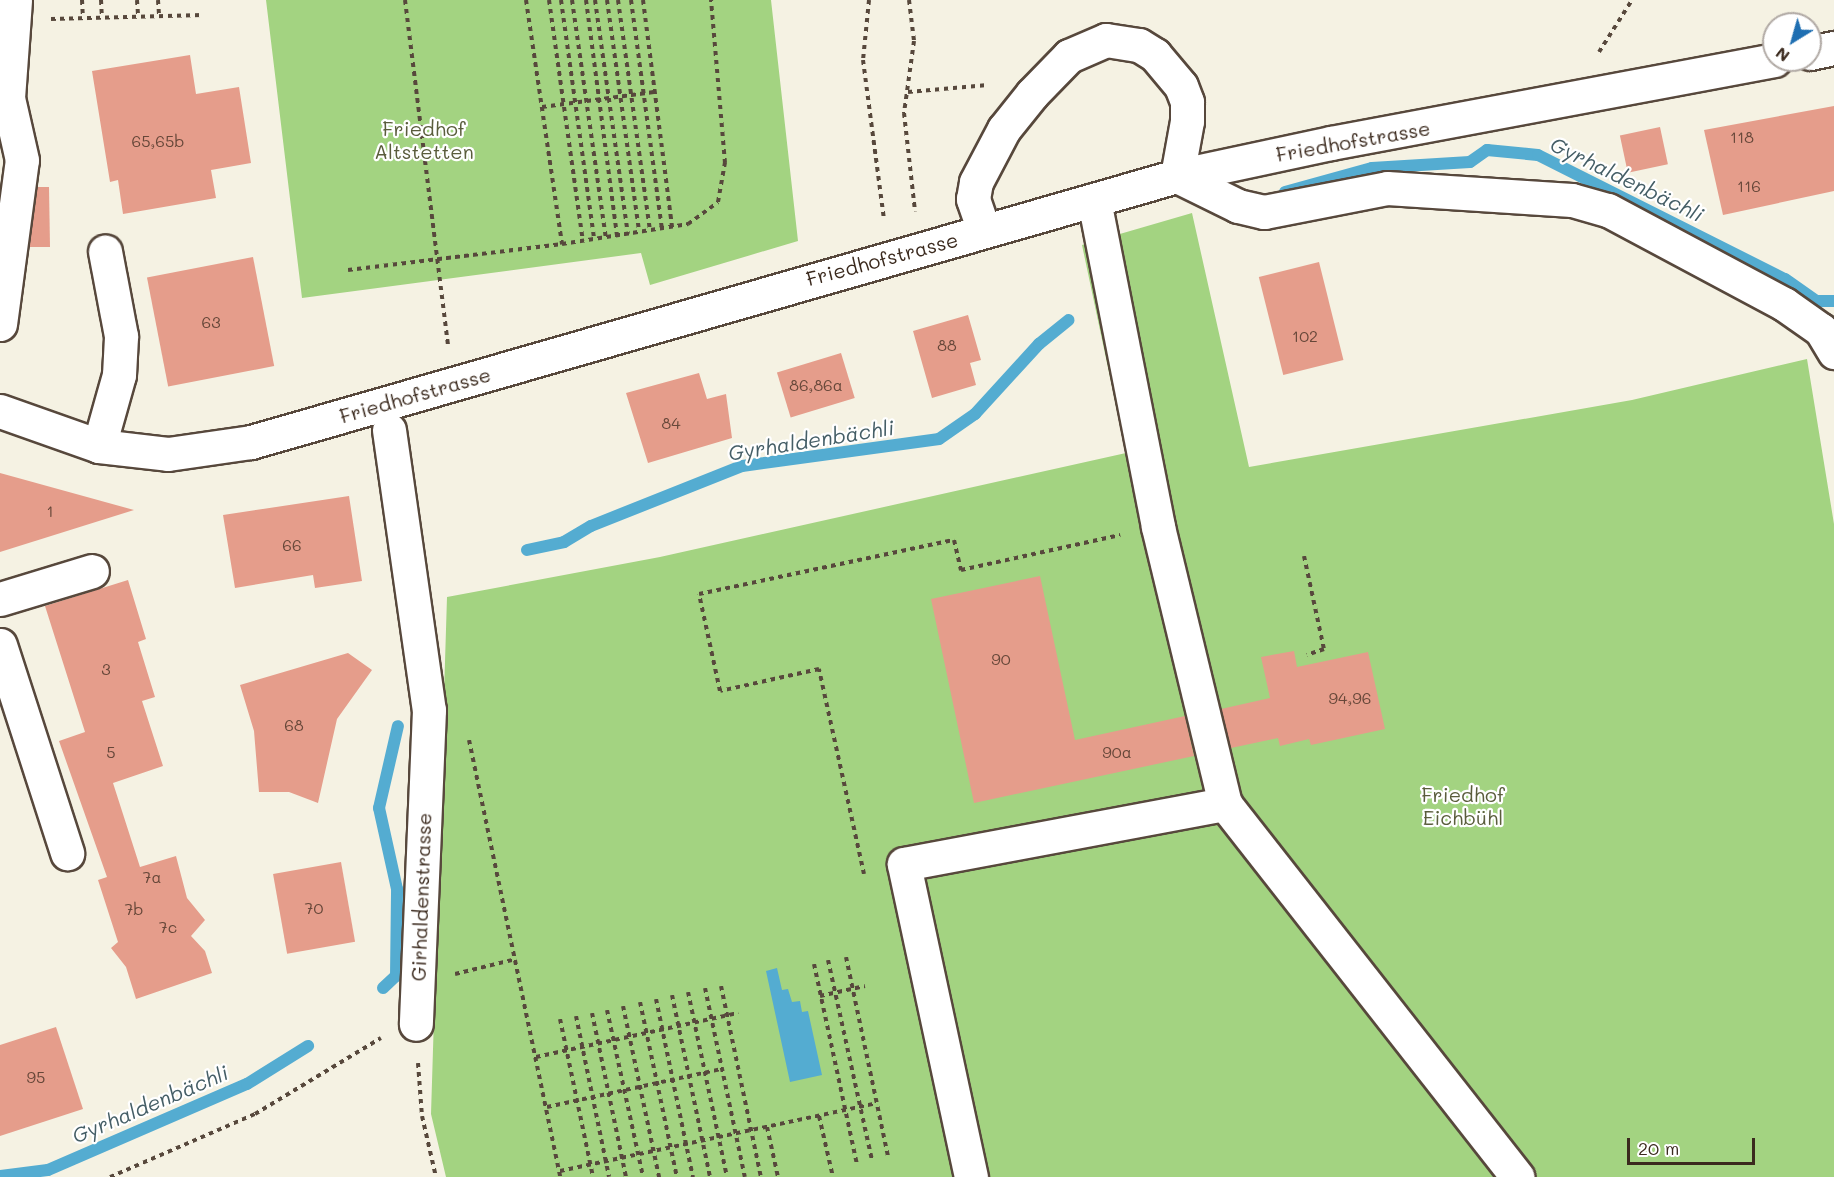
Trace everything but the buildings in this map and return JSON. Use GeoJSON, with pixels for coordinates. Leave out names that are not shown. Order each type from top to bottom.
{"type":"FeatureCollection","features":[{"type":"Feature","properties":{"kind":"street"},"geometry":{"type":"LineString","coordinates":[[0,324],[22,160],[8,98],[15,0]]}},
{"type":"Feature","properties":{"kind":"street"},"geometry":{"type":"LineString","coordinates":[[984,231],[973,199],[976,182],[1004,129],[1032,94],[1069,56],[1106,40],[1139,45],[1155,55],[1181,86],[1187,102],[1187,122],[1177,177],[1238,206],[1264,212],[1387,188],[1572,200],[1608,210],[1784,304],[1821,330],[1834,352]]}},
{"type":"Feature","properties":{"kind":"street","name":"Friedhofstrasse"},"geometry":{"type":"LineString","coordinates":[[0,411],[99,446],[168,454],[251,442],[891,256],[1177,177],[1331,143],[1762,62]]}},
{"type":"Feature","properties":{"kind":"street"},"geometry":{"type":"LineString","coordinates":[[1094,200],[1158,527],[1225,804],[1517,1177]]}},
{"type":"Feature","properties":{"kind":"street"},"geometry":{"type":"LineString","coordinates":[[99,446],[119,375],[121,336],[105,251]]}},
{"type":"Feature","properties":{"kind":"street","name":"Girhaldenstrasse"},"geometry":{"type":"LineString","coordinates":[[389,430],[429,710],[416,1024]]}},
{"type":"Feature","properties":{"kind":"street"},"geometry":{"type":"LineString","coordinates":[[0,599],[92,571]]}},
{"type":"Feature","properties":{"kind":"street"},"geometry":{"type":"LineString","coordinates":[[0,645],[66,853]]}},
{"type":"Feature","properties":{"kind":"street"},"geometry":{"type":"LineString","coordinates":[[970,1177],[904,864],[1225,804]]}},
{"type":"Feature","properties":{"kind":"path"},"geometry":{"type":"LineString","coordinates":[[82,0],[83,18]]}},
{"type":"Feature","properties":{"kind":"path"},"geometry":{"type":"LineString","coordinates":[[101,0],[102,17]]}},
{"type":"Feature","properties":{"kind":"path"},"geometry":{"type":"LineString","coordinates":[[137,0],[138,16]]}},
{"type":"Feature","properties":{"kind":"path"},"geometry":{"type":"LineString","coordinates":[[158,0],[159,16]]}},
{"type":"Feature","properties":{"kind":"path"},"geometry":{"type":"LineString","coordinates":[[405,0],[449,348]]}},
{"type":"Feature","properties":{"kind":"path"},"geometry":{"type":"LineString","coordinates":[[526,0],[562,244]]}},
{"type":"Feature","properties":{"kind":"path"},"geometry":{"type":"LineString","coordinates":[[549,0],[583,241]]}},
{"type":"Feature","properties":{"kind":"path"},"geometry":{"type":"LineString","coordinates":[[561,0],[594,239]]}},
{"type":"Feature","properties":{"kind":"path"},"geometry":{"type":"LineString","coordinates":[[572,0],[606,238]]}},
{"type":"Feature","properties":{"kind":"path"},"geometry":{"type":"LineString","coordinates":[[586,0],[617,236]]}},
{"type":"Feature","properties":{"kind":"path"},"geometry":{"type":"LineString","coordinates":[[595,0],[628,234]]}},
{"type":"Feature","properties":{"kind":"path"},"geometry":{"type":"LineString","coordinates":[[607,0],[639,232]]}},
{"type":"Feature","properties":{"kind":"path"},"geometry":{"type":"LineString","coordinates":[[618,0],[650,231]]}},
{"type":"Feature","properties":{"kind":"path"},"geometry":{"type":"LineString","coordinates":[[631,0],[662,229]]}},
{"type":"Feature","properties":{"kind":"path"},"geometry":{"type":"LineString","coordinates":[[643,0],[672,227]]}},
{"type":"Feature","properties":{"kind":"path"},"geometry":{"type":"LineString","coordinates":[[348,270],[437,257],[562,244],[662,229],[688,224],[718,202],[725,163],[711,0]]}},
{"type":"Feature","properties":{"kind":"path"},"geometry":{"type":"LineString","coordinates":[[869,0],[863,60],[891,256]]}},
{"type":"Feature","properties":{"kind":"path"},"geometry":{"type":"LineString","coordinates":[[909,0],[914,41],[904,113],[916,215]]}},
{"type":"Feature","properties":{"kind":"path"},"geometry":{"type":"LineString","coordinates":[[1590,96],[1584,75],[1632,0]]}},
{"type":"Feature","properties":{"kind":"path"},"geometry":{"type":"LineString","coordinates":[[58,19],[204,15]]}},
{"type":"Feature","properties":{"kind":"path"},"geometry":{"type":"LineString","coordinates":[[908,92],[992,85]]}},
{"type":"Feature","properties":{"kind":"path"},"geometry":{"type":"LineString","coordinates":[[542,107],[654,92]]}},
{"type":"Feature","properties":{"kind":"path"},"geometry":{"type":"LineString","coordinates":[[864,877],[819,669],[720,690],[699,594],[954,540],[961,570],[1158,527]]}},
{"type":"Feature","properties":{"kind":"path"},"geometry":{"type":"LineString","coordinates":[[1304,556],[1324,650],[1307,655]]}},
{"type":"Feature","properties":{"kind":"path"},"geometry":{"type":"LineString","coordinates":[[429,710],[460,714],[478,770],[560,1177]]}},
{"type":"Feature","properties":{"kind":"path"},"geometry":{"type":"LineString","coordinates":[[846,957],[888,1157]]}},
{"type":"Feature","properties":{"kind":"path"},"geometry":{"type":"LineString","coordinates":[[419,975],[449,975],[516,959]]}},
{"type":"Feature","properties":{"kind":"path"},"geometry":{"type":"LineString","coordinates":[[828,960],[872,1160]]}},
{"type":"Feature","properties":{"kind":"path"},"geometry":{"type":"LineString","coordinates":[[814,964],[857,1165]]}},
{"type":"Feature","properties":{"kind":"path"},"geometry":{"type":"LineString","coordinates":[[721,986],[761,1177]]}},
{"type":"Feature","properties":{"kind":"path"},"geometry":{"type":"LineString","coordinates":[[820,996],[865,986]]}},
{"type":"Feature","properties":{"kind":"path"},"geometry":{"type":"LineString","coordinates":[[705,988],[745,1177]]}},
{"type":"Feature","properties":{"kind":"path"},"geometry":{"type":"LineString","coordinates":[[688,992],[727,1177]]}},
{"type":"Feature","properties":{"kind":"path"},"geometry":{"type":"LineString","coordinates":[[672,995],[710,1177]]}},
{"type":"Feature","properties":{"kind":"path"},"geometry":{"type":"LineString","coordinates":[[656,999],[693,1177]]}},
{"type":"Feature","properties":{"kind":"path"},"geometry":{"type":"LineString","coordinates":[[640,1002],[677,1177]]}},
{"type":"Feature","properties":{"kind":"path"},"geometry":{"type":"LineString","coordinates":[[623,1006],[659,1177]]}},
{"type":"Feature","properties":{"kind":"path"},"geometry":{"type":"LineString","coordinates":[[607,1010],[643,1177]]}},
{"type":"Feature","properties":{"kind":"path"},"geometry":{"type":"LineString","coordinates":[[592,1013],[626,1177]]}},
{"type":"Feature","properties":{"kind":"path"},"geometry":{"type":"LineString","coordinates":[[536,1057],[738,1013]]}},
{"type":"Feature","properties":{"kind":"path"},"geometry":{"type":"LineString","coordinates":[[576,1016],[609,1177]]}},
{"type":"Feature","properties":{"kind":"path"},"geometry":{"type":"LineString","coordinates":[[560,1019],[593,1177]]}},
{"type":"Feature","properties":{"kind":"path"},"geometry":{"type":"LineString","coordinates":[[110,1177],[255,1114],[399,1027],[416,1024],[422,1116],[436,1177]]}},
{"type":"Feature","properties":{"kind":"path"},"geometry":{"type":"LineString","coordinates":[[546,1107],[722,1069]]}},
{"type":"Feature","properties":{"kind":"path"},"geometry":{"type":"LineString","coordinates":[[560,1171],[877,1103]]}},
{"type":"Feature","properties":{"kind":"path"},"geometry":{"type":"LineString","coordinates":[[819,1116],[833,1177]]}},
{"type":"Feature","properties":{"kind":"path"},"geometry":{"type":"LineString","coordinates":[[767,1127],[778,1177]]}},
{"type":"Feature","properties":{"kind":"green space","name":"Friedhof Altstetten"},"geometry":{"type":"Polygon","coordinates":[[[266,0],[771,0],[798,241],[650,285],[641,253],[302,298],[266,0]]]}},
{"type":"Feature","properties":{"kind":"green space","name":"Friedhof Eichbühl"},"geometry":{"type":"Polygon","coordinates":[[[1192,213],[1249,467],[1632,400],[1807,359],[1834,524],[1834,1177],[446,1177],[431,1114],[447,597],[660,557],[1126,453],[1082,245],[1192,213]]]}},
{"type":"Feature","properties":{"kind":"water"},"geometry":{"type":"Polygon","coordinates":[[[777,968],[782,990],[788,989],[792,1002],[800,1001],[802,1012],[808,1011],[822,1075],[790,1082],[766,971],[777,968]]]}},
{"type":"Feature","properties":{"kind":"waterway","name":"Gyrhaldenbächli"},"geometry":{"type":"LineString","coordinates":[[1285,192],[1372,168],[1470,162],[1487,150],[1538,155],[1785,279],[1817,301],[1834,301]]}},
{"type":"Feature","properties":{"kind":"waterway","name":"Gyrhaldenbächli"},"geometry":{"type":"LineString","coordinates":[[527,550],[564,542],[591,526],[742,466],[939,439],[975,414],[1039,344],[1069,320]]}},
{"type":"Feature","properties":{"kind":"waterway","name":"Gyrhaldenbächli"},"geometry":{"type":"LineString","coordinates":[[383,988],[396,976],[397,889],[379,808],[398,726]]}},
{"type":"Feature","properties":{"kind":"waterway","name":"Gyrhaldenbächli"},"geometry":{"type":"LineString","coordinates":[[0,1176],[48,1170],[247,1084],[308,1046]]}}]}
